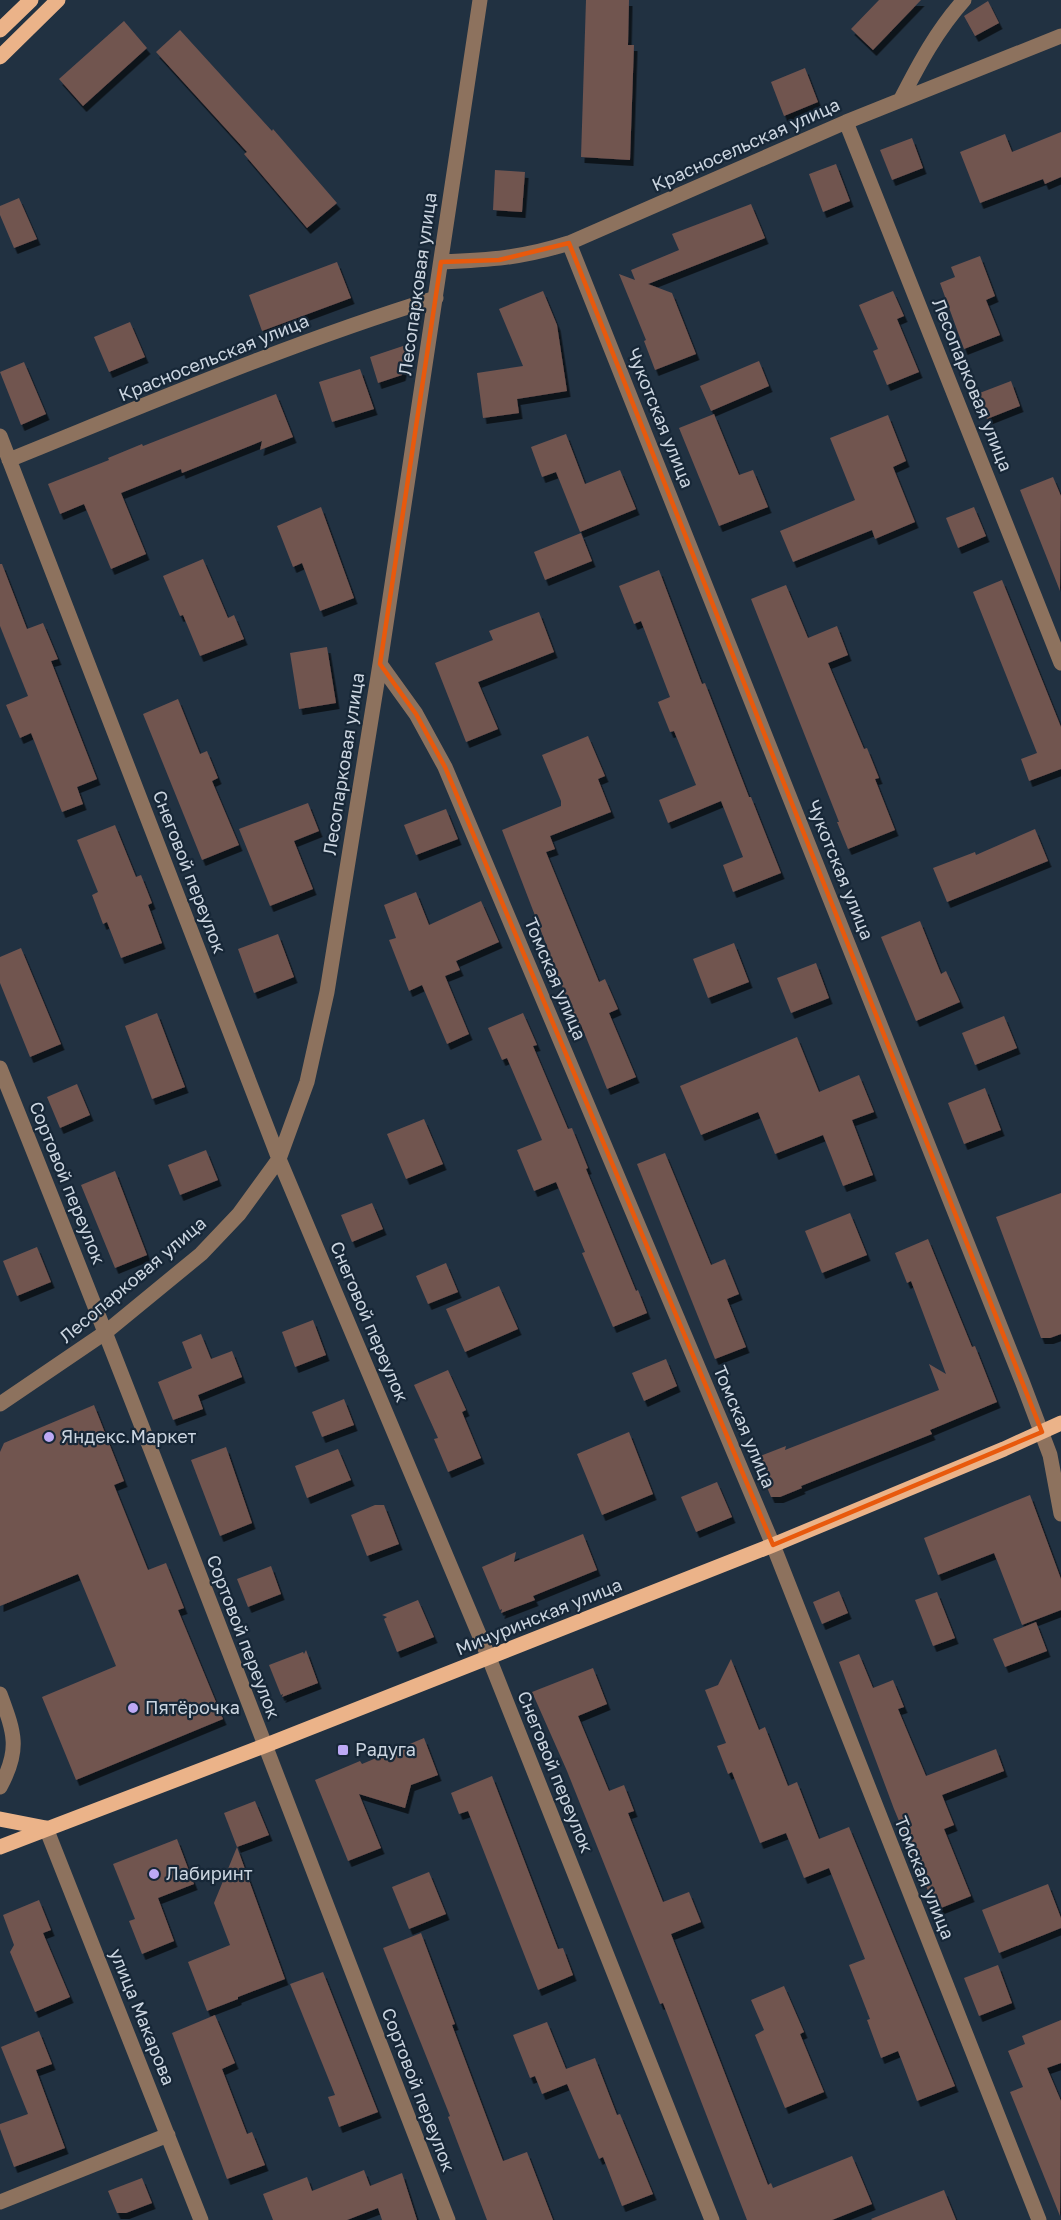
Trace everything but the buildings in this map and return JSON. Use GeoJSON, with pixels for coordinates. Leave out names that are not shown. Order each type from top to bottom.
{"type":"FeatureCollection","features":[{"type":"Feature","properties":{"kind":"main road"},"geometry":{"type":"LineString","coordinates":[[0,30],[31,0]]}},
{"type":"Feature","properties":{"kind":"main road"},"geometry":{"type":"LineString","coordinates":[[0,57],[58,0]]}},
{"type":"Feature","properties":{"kind":"main road","name":"Мичуринская улица"},"geometry":{"type":"LineString","coordinates":[[1042,1431],[1061,1411]]}},
{"type":"Feature","properties":{"kind":"main road","name":"Мичуринская улица"},"geometry":{"type":"LineString","coordinates":[[0,1846],[264,1746],[773,1545],[1061,1423]]}},
{"type":"Feature","properties":{"kind":"main road"},"geometry":{"type":"LineString","coordinates":[[0,1820],[46,1828]]}},
{"type":"Feature","properties":{"kind":"street","name":"Лесопарковая улица"},"geometry":{"type":"LineString","coordinates":[[0,1404],[106,1332],[201,1254],[239,1214],[279,1159],[307,1082],[327,992],[380,664],[480,0]]}},
{"type":"Feature","properties":{"kind":"street"},"geometry":{"type":"LineString","coordinates":[[901,99],[923,55],[951,14],[964,0]]}},
{"type":"Feature","properties":{"kind":"street","name":"Красносельская улица"},"geometry":{"type":"LineString","coordinates":[[441,262],[499,260],[534,254],[569,243],[846,122],[1061,36]]}},
{"type":"Feature","properties":{"kind":"street","name":"Лесопарковая улица"},"geometry":{"type":"LineString","coordinates":[[846,122],[1061,663]]}},
{"type":"Feature","properties":{"kind":"street","name":"Чукотская улица"},"geometry":{"type":"LineString","coordinates":[[569,243],[1042,1431],[1052,1463],[1061,1514]]}},
{"type":"Feature","properties":{"kind":"street","name":"Красносельская улица"},"geometry":{"type":"LineString","coordinates":[[9,460],[287,349],[380,315],[435,298]]}},
{"type":"Feature","properties":{"kind":"street","name":"Снеговой переулок"},"geometry":{"type":"LineString","coordinates":[[0,436],[279,1159],[489,1658],[712,2220]]}},
{"type":"Feature","properties":{"kind":"street","name":"Томская улица"},"geometry":{"type":"LineString","coordinates":[[380,664],[416,714],[445,767],[773,1545],[1039,2220]]}},
{"type":"Feature","properties":{"kind":"street","name":"Сортовой переулок"},"geometry":{"type":"LineString","coordinates":[[0,1068],[106,1332],[448,2220]]}},
{"type":"Feature","properties":{"kind":"street"},"geometry":{"type":"LineString","coordinates":[[0,1694],[14,1735],[14,1748],[0,1787]]}},
{"type":"Feature","properties":{"kind":"street","name":"улица Макарова"},"geometry":{"type":"LineString","coordinates":[[46,1828],[201,2220]]}},
{"type":"Feature","properties":{"kind":"street"},"geometry":{"type":"LineString","coordinates":[[0,2202],[168,2135]]}},
{"type":"Feature","properties":{"kind":"highlighted area"},"geometry":{"type":"Polygon","coordinates":[[[569,243],[1042,1432],[773,1545],[445,767],[416,714],[380,664],[441,262],[499,260],[569,243]]]}},
{"type":"Feature","properties":{"kind":"place","name":"Яндекс.Маркет"},"geometry":{"type":"Point","coordinates":[49,1437]}},
{"type":"Feature","properties":{"kind":"place","name":"Пятёрочка"},"geometry":{"type":"Point","coordinates":[133,1708]}},
{"type":"Feature","properties":{"kind":"place","name":"Радуга"},"geometry":{"type":"Point","coordinates":[343,1750]}},
{"type":"Feature","properties":{"kind":"place","name":"Лабиринт"},"geometry":{"type":"Point","coordinates":[154,1874]}}]}
